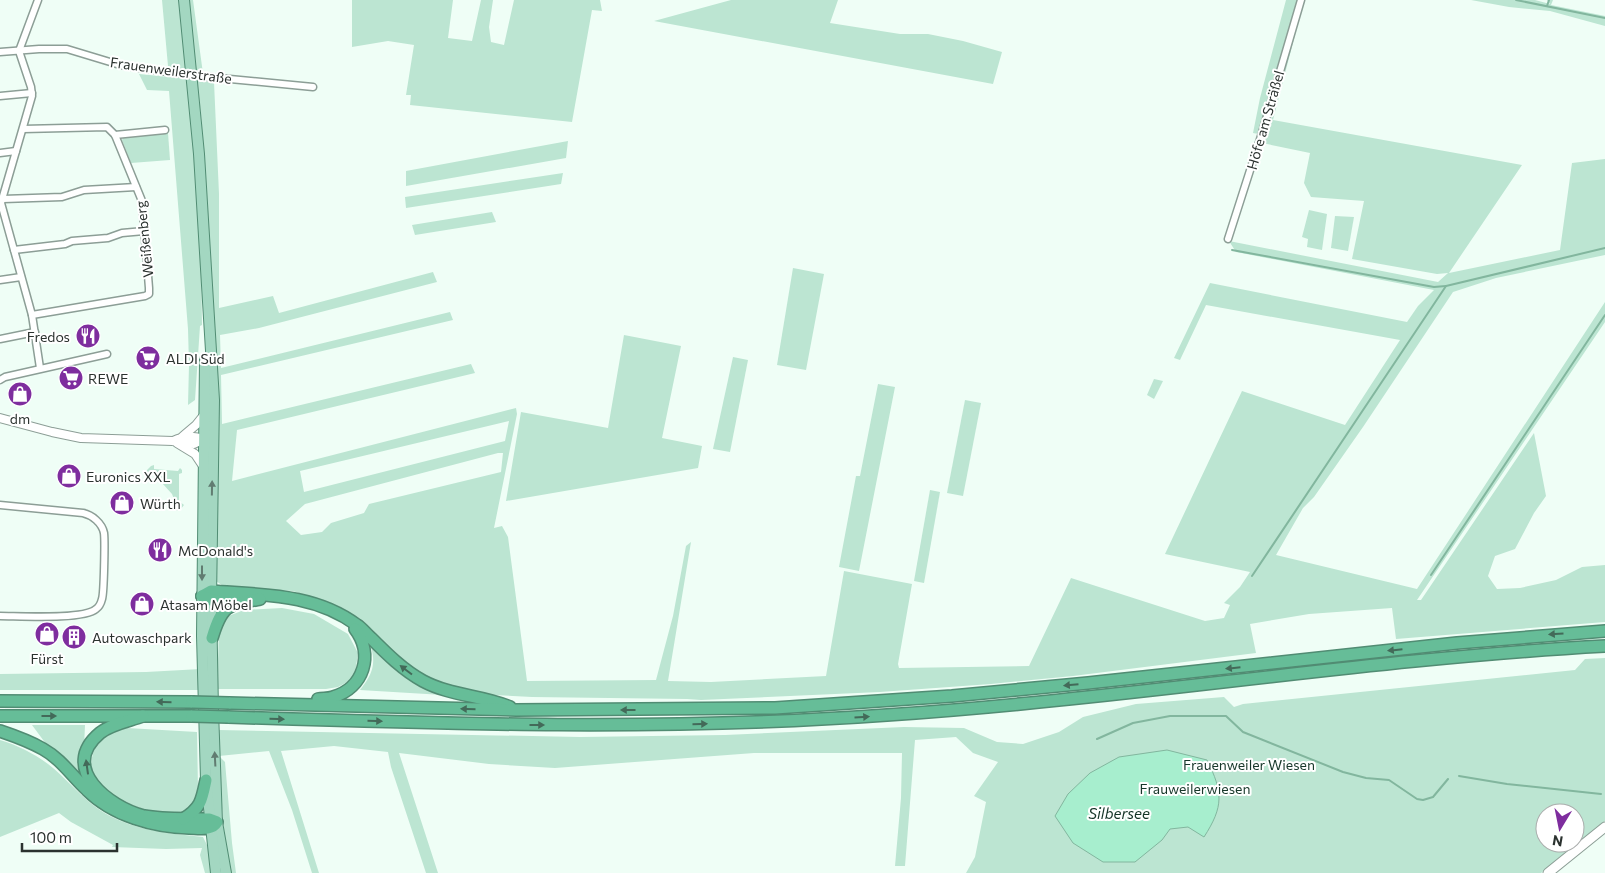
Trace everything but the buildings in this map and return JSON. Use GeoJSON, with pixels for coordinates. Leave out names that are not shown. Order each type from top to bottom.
{"type":"FeatureCollection","features":[{"type":"Feature","properties":{"kind":"highway"},"geometry":{"type":"LineString","coordinates":[[208,596],[276,596],[310,602],[358,625],[403,669],[420,680],[453,692],[496,701],[516,710]]}},
{"type":"Feature","properties":{"kind":"highway"},"geometry":{"type":"LineString","coordinates":[[208,596],[236,603]]}},
{"type":"Feature","properties":{"kind":"highway"},"geometry":{"type":"LineString","coordinates":[[212,638],[217,621],[227,607],[236,603],[276,596]]}},
{"type":"Feature","properties":{"kind":"highway"},"geometry":{"type":"LineString","coordinates":[[274,704],[332,698],[342,694],[360,678],[366,657],[365,649],[360,636],[348,620]]}},
{"type":"Feature","properties":{"kind":"highway"},"geometry":{"type":"LineString","coordinates":[[0,701],[192,702],[516,710],[766,708],[1088,683],[1457,643],[1605,631]]}},
{"type":"Feature","properties":{"kind":"highway"},"geometry":{"type":"LineString","coordinates":[[0,716],[192,716],[512,725],[665,725],[776,722],[973,709],[1459,658],[1605,646]]}},
{"type":"Feature","properties":{"kind":"highway"},"geometry":{"type":"LineString","coordinates":[[143,716],[106,729],[98,734],[91,743],[85,762],[86,772],[95,788],[122,808],[144,816],[212,823]]}},
{"type":"Feature","properties":{"kind":"highway"},"geometry":{"type":"LineString","coordinates":[[0,731],[26,740],[43,749],[64,764],[96,799],[127,815],[143,821],[185,828],[212,823]]}},
{"type":"Feature","properties":{"kind":"highway"},"geometry":{"type":"LineString","coordinates":[[183,819],[193,812],[201,802],[206,780]]}},
{"type":"Feature","properties":{"kind":"main road"},"geometry":{"type":"LineString","coordinates":[[184,0],[200,154],[206,291],[214,400],[210,438],[206,780],[216,873]]}},
{"type":"Feature","properties":{"kind":"main road"},"geometry":{"type":"LineString","coordinates":[[206,291],[204,415],[210,438],[204,468],[217,808],[212,823],[226,873]]}},
{"type":"Feature","properties":{"kind":"main road"},"geometry":{"type":"LineString","coordinates":[[1548,873],[1605,828]]}},
{"type":"Feature","properties":{"kind":"street"},"geometry":{"type":"LineString","coordinates":[[38,0],[19,50],[32,93],[2,202],[32,315],[40,368]]}},
{"type":"Feature","properties":{"kind":"street","name":"Höfe am Sträßel"},"geometry":{"type":"LineString","coordinates":[[1228,239],[1262,133],[1301,0]]}},
{"type":"Feature","properties":{"kind":"street","name":"Frauenweilerstraße"},"geometry":{"type":"LineString","coordinates":[[0,52],[39,48],[67,49],[120,66],[313,87]]}},
{"type":"Feature","properties":{"kind":"street"},"geometry":{"type":"LineString","coordinates":[[0,96],[32,93]]}},
{"type":"Feature","properties":{"kind":"street"},"geometry":{"type":"LineString","coordinates":[[23,129],[107,127],[115,135],[165,130]]}},
{"type":"Feature","properties":{"kind":"street","name":"Weißenberg"},"geometry":{"type":"LineString","coordinates":[[32,315],[149,294],[142,201],[115,135]]}},
{"type":"Feature","properties":{"kind":"street"},"geometry":{"type":"LineString","coordinates":[[0,153],[16,152]]}},
{"type":"Feature","properties":{"kind":"street"},"geometry":{"type":"LineString","coordinates":[[2,202],[62,197],[84,190],[136,187]]}},
{"type":"Feature","properties":{"kind":"street"},"geometry":{"type":"LineString","coordinates":[[14,250],[65,244],[79,240],[108,238],[122,233],[144,231]]}},
{"type":"Feature","properties":{"kind":"street"},"geometry":{"type":"LineString","coordinates":[[0,280],[21,277]]}},
{"type":"Feature","properties":{"kind":"street"},"geometry":{"type":"LineString","coordinates":[[0,339],[35,332]]}},
{"type":"Feature","properties":{"kind":"street"},"geometry":{"type":"LineString","coordinates":[[0,380],[4,377],[40,368],[107,354]]}},
{"type":"Feature","properties":{"kind":"street"},"geometry":{"type":"LineString","coordinates":[[173,441],[183,436],[204,415]]}},
{"type":"Feature","properties":{"kind":"street"},"geometry":{"type":"LineString","coordinates":[[0,418],[81,438],[173,441],[194,444],[210,438]]}},
{"type":"Feature","properties":{"kind":"street"},"geometry":{"type":"LineString","coordinates":[[183,436],[210,438]]}},
{"type":"Feature","properties":{"kind":"street"},"geometry":{"type":"LineString","coordinates":[[173,441],[195,454],[204,468]]}},
{"type":"Feature","properties":{"kind":"street"},"geometry":{"type":"LineString","coordinates":[[0,504],[83,512],[99,523],[104,533],[103,594],[102,601],[96,610],[79,615],[0,616]]}},
{"type":"Feature","properties":{"kind":"green space"},"geometry":{"type":"Polygon","coordinates":[[[162,0],[179,0],[201,242],[202,325],[200,326],[195,400],[188,405],[188,329],[169,91],[147,90],[139,74],[169,77],[162,0]]]}},
{"type":"Feature","properties":{"kind":"green space"},"geometry":{"type":"Polygon","coordinates":[[[187,0],[193,0],[204,81],[214,82],[219,194],[219,308],[273,296],[279,313],[433,272],[437,282],[259,328],[220,335],[221,368],[450,312],[453,320],[221,375],[222,424],[471,364],[475,373],[237,430],[232,481],[516,408],[517,414],[494,528],[502,526],[508,537],[527,681],[656,680],[673,616],[686,546],[691,542],[668,681],[711,682],[826,676],[844,571],[912,584],[898,664],[899,668],[1029,666],[1071,578],[1205,621],[1224,618],[1230,605],[1224,603],[1240,587],[1250,572],[1165,554],[1242,391],[1345,425],[1400,340],[1206,305],[1180,360],[1174,358],[1210,283],[1407,322],[1418,306],[1434,290],[1236,252],[1229,241],[1438,282],[1448,273],[1437,274],[1352,259],[1364,201],[1311,197],[1304,183],[1310,153],[1262,143],[1264,135],[1253,133],[1260,98],[1286,0],[1304,0],[1273,120],[1522,165],[1449,273],[1560,250],[1572,163],[1605,159],[1605,255],[1496,278],[1453,292],[1363,427],[1314,497],[1303,508],[1276,555],[1417,589],[1605,302],[1605,322],[1417,600],[1421,600],[1534,433],[1546,496],[1534,513],[1515,549],[1495,556],[1488,576],[1497,589],[1520,588],[1556,580],[1582,567],[1605,565],[1605,622],[1396,639],[1392,608],[1309,614],[1250,624],[1256,653],[1073,676],[991,684],[880,692],[701,700],[532,697],[463,691],[436,681],[412,669],[378,637],[337,606],[293,591],[226,588],[216,581],[214,573],[204,167],[201,115],[187,0]],[[509,421],[300,471],[304,492],[505,441],[509,421]],[[503,453],[305,504],[286,521],[301,535],[322,532],[331,523],[364,513],[369,504],[501,472],[503,453]]]}},
{"type":"Feature","properties":{"kind":"green space"},"geometry":{"type":"Polygon","coordinates":[[[352,0],[453,0],[448,38],[472,41],[481,0],[493,0],[489,27],[491,42],[504,45],[514,0],[600,0],[602,11],[592,10],[572,122],[410,105],[411,95],[406,95],[414,45],[388,41],[352,47],[352,0]]]}},
{"type":"Feature","properties":{"kind":"green space"},"geometry":{"type":"Polygon","coordinates":[[[731,0],[838,0],[830,23],[900,34],[928,34],[1002,52],[993,84],[654,21],[731,0]]]}},
{"type":"Feature","properties":{"kind":"green space"},"geometry":{"type":"Polygon","coordinates":[[[1471,0],[1535,0],[1550,4],[1547,0],[1553,0],[1551,5],[1605,16],[1605,26],[1550,11],[1509,7],[1471,0]]]}},
{"type":"Feature","properties":{"kind":"green space"},"geometry":{"type":"Polygon","coordinates":[[[168,133],[170,160],[131,163],[122,140],[124,136],[168,133]]]}},
{"type":"Feature","properties":{"kind":"green space"},"geometry":{"type":"Polygon","coordinates":[[[568,141],[566,158],[406,186],[406,171],[568,141]]]}},
{"type":"Feature","properties":{"kind":"green space"},"geometry":{"type":"Polygon","coordinates":[[[563,173],[561,184],[406,208],[405,197],[563,173]]]}},
{"type":"Feature","properties":{"kind":"green space"},"geometry":{"type":"Polygon","coordinates":[[[1309,210],[1327,214],[1322,250],[1307,247],[1308,239],[1302,237],[1309,210]]]}},
{"type":"Feature","properties":{"kind":"green space"},"geometry":{"type":"Polygon","coordinates":[[[492,212],[496,222],[415,235],[412,225],[492,212]]]}},
{"type":"Feature","properties":{"kind":"green space"},"geometry":{"type":"Polygon","coordinates":[[[1335,216],[1354,217],[1348,251],[1331,248],[1335,216]]]}},
{"type":"Feature","properties":{"kind":"green space"},"geometry":{"type":"Polygon","coordinates":[[[793,268],[824,274],[806,370],[777,365],[793,268]]]}},
{"type":"Feature","properties":{"kind":"green space"},"geometry":{"type":"Polygon","coordinates":[[[624,335],[681,346],[662,438],[702,446],[698,468],[506,501],[521,412],[608,428],[624,335]]]}},
{"type":"Feature","properties":{"kind":"green space"},"geometry":{"type":"Polygon","coordinates":[[[733,357],[748,360],[730,452],[713,449],[733,357]]]}},
{"type":"Feature","properties":{"kind":"green space"},"geometry":{"type":"Polygon","coordinates":[[[1154,379],[1163,381],[1154,399],[1147,395],[1154,379]]]}},
{"type":"Feature","properties":{"kind":"green space"},"geometry":{"type":"Polygon","coordinates":[[[878,384],[895,387],[859,571],[839,567],[856,476],[860,476],[878,384]]]}},
{"type":"Feature","properties":{"kind":"green space"},"geometry":{"type":"Polygon","coordinates":[[[965,400],[981,403],[963,496],[947,493],[965,400]]]}},
{"type":"Feature","properties":{"kind":"green space"},"geometry":{"type":"Polygon","coordinates":[[[154,465],[154,469],[178,471],[180,468],[182,470],[182,473],[179,474],[179,501],[184,505],[180,510],[177,511],[174,507],[176,504],[172,494],[153,473],[147,474],[146,471],[154,465]]]}},
{"type":"Feature","properties":{"kind":"green space"},"geometry":{"type":"Polygon","coordinates":[[[930,490],[940,492],[924,583],[914,581],[930,490]]]}},
{"type":"Feature","properties":{"kind":"green space"},"geometry":{"type":"Polygon","coordinates":[[[282,608],[314,614],[348,634],[358,653],[355,674],[349,681],[338,687],[326,689],[217,689],[219,630],[226,617],[244,610],[282,608]]]}},
{"type":"Feature","properties":{"kind":"green space"},"geometry":{"type":"Polygon","coordinates":[[[370,644],[402,676],[420,686],[443,695],[360,690],[372,669],[373,658],[370,644]]]}},
{"type":"Feature","properties":{"kind":"green space"},"geometry":{"type":"Polygon","coordinates":[[[1605,658],[1605,821],[1585,837],[1585,803],[1535,803],[1535,853],[1566,853],[1541,873],[966,873],[975,857],[986,802],[974,796],[998,762],[973,753],[956,737],[915,740],[905,866],[895,866],[901,798],[902,753],[754,753],[555,768],[489,764],[399,753],[438,873],[426,873],[391,767],[388,752],[334,746],[281,751],[319,873],[312,873],[292,810],[269,751],[219,756],[225,762],[236,873],[228,873],[218,765],[218,730],[580,737],[725,735],[904,727],[964,728],[997,742],[1023,744],[1059,732],[1083,717],[1136,704],[1224,697],[1234,707],[1243,704],[1575,670],[1585,659],[1605,658]]]}},
{"type":"Feature","properties":{"kind":"green space"},"geometry":{"type":"Polygon","coordinates":[[[201,669],[199,690],[0,690],[0,674],[146,672],[201,669]]]}},
{"type":"Feature","properties":{"kind":"green space"},"geometry":{"type":"Polygon","coordinates":[[[32,725],[85,725],[84,748],[90,788],[52,752],[32,725]]]}},
{"type":"Feature","properties":{"kind":"green space"},"geometry":{"type":"Polygon","coordinates":[[[127,728],[197,732],[198,789],[194,806],[184,813],[174,814],[147,810],[119,799],[97,783],[91,769],[95,748],[105,736],[127,728]]]}},
{"type":"Feature","properties":{"kind":"green space"},"geometry":{"type":"Polygon","coordinates":[[[0,740],[13,744],[42,760],[90,803],[109,815],[135,826],[203,837],[208,847],[212,873],[205,873],[200,855],[202,848],[112,847],[113,845],[71,822],[59,813],[0,837],[0,740]]]}},
{"type":"Feature","properties":{"kind":"water","name":"Silbersee"},"geometry":{"type":"Polygon","coordinates":[[[1167,750],[1207,760],[1212,771],[1219,799],[1215,816],[1204,837],[1188,827],[1170,829],[1162,840],[1135,862],[1103,862],[1073,843],[1055,816],[1068,794],[1090,773],[1119,757],[1167,750]]]}},
{"type":"Feature","properties":{"kind":"waterway"},"geometry":{"type":"LineString","coordinates":[[1516,0],[1605,18]]}},
{"type":"Feature","properties":{"kind":"waterway"},"geometry":{"type":"LineString","coordinates":[[1547,6],[1549,0]]}},
{"type":"Feature","properties":{"kind":"waterway"},"geometry":{"type":"LineString","coordinates":[[1252,576],[1446,286],[1605,248]]}},
{"type":"Feature","properties":{"kind":"waterway"},"geometry":{"type":"LineString","coordinates":[[1232,250],[1434,287],[1446,286]]}},
{"type":"Feature","properties":{"kind":"waterway"},"geometry":{"type":"LineString","coordinates":[[1431,575],[1605,315]]}},
{"type":"Feature","properties":{"kind":"waterway"},"geometry":{"type":"LineString","coordinates":[[1097,739],[1133,723],[1170,716],[1226,716],[1243,732],[1343,772],[1366,778],[1389,780],[1417,799],[1423,800],[1433,797],[1448,779]]}},
{"type":"Feature","properties":{"kind":"waterway"},"geometry":{"type":"LineString","coordinates":[[1459,776],[1507,784],[1601,794]]}},
{"type":"Feature","properties":{"kind":"place","name":"Fredos"},"geometry":{"type":"Point","coordinates":[88,336]}},
{"type":"Feature","properties":{"kind":"place","name":"ALDI Süd"},"geometry":{"type":"Point","coordinates":[148,358]}},
{"type":"Feature","properties":{"kind":"place","name":"REWE"},"geometry":{"type":"Point","coordinates":[71,378]}},
{"type":"Feature","properties":{"kind":"place","name":"dm"},"geometry":{"type":"Point","coordinates":[20,394]}},
{"type":"Feature","properties":{"kind":"place","name":"Euronics XXL"},"geometry":{"type":"Point","coordinates":[69,476]}},
{"type":"Feature","properties":{"kind":"place","name":"Würth"},"geometry":{"type":"Point","coordinates":[122,503]}},
{"type":"Feature","properties":{"kind":"place","name":"McDonald's"},"geometry":{"type":"Point","coordinates":[160,550]}},
{"type":"Feature","properties":{"kind":"place","name":"Atasam Möbel"},"geometry":{"type":"Point","coordinates":[142,604]}},
{"type":"Feature","properties":{"kind":"place","name":"Fürst"},"geometry":{"type":"Point","coordinates":[47,634]}},
{"type":"Feature","properties":{"kind":"place","name":"Autowaschpark"},"geometry":{"type":"Point","coordinates":[74,637]}},
{"type":"Feature","properties":{"kind":"park label","name":"Frauenweiler Wiesen"},"geometry":{"type":"Point","coordinates":[1249,764]}},
{"type":"Feature","properties":{"kind":"park label","name":"Frauweilerwiesen"},"geometry":{"type":"Point","coordinates":[1195,788]}}]}
